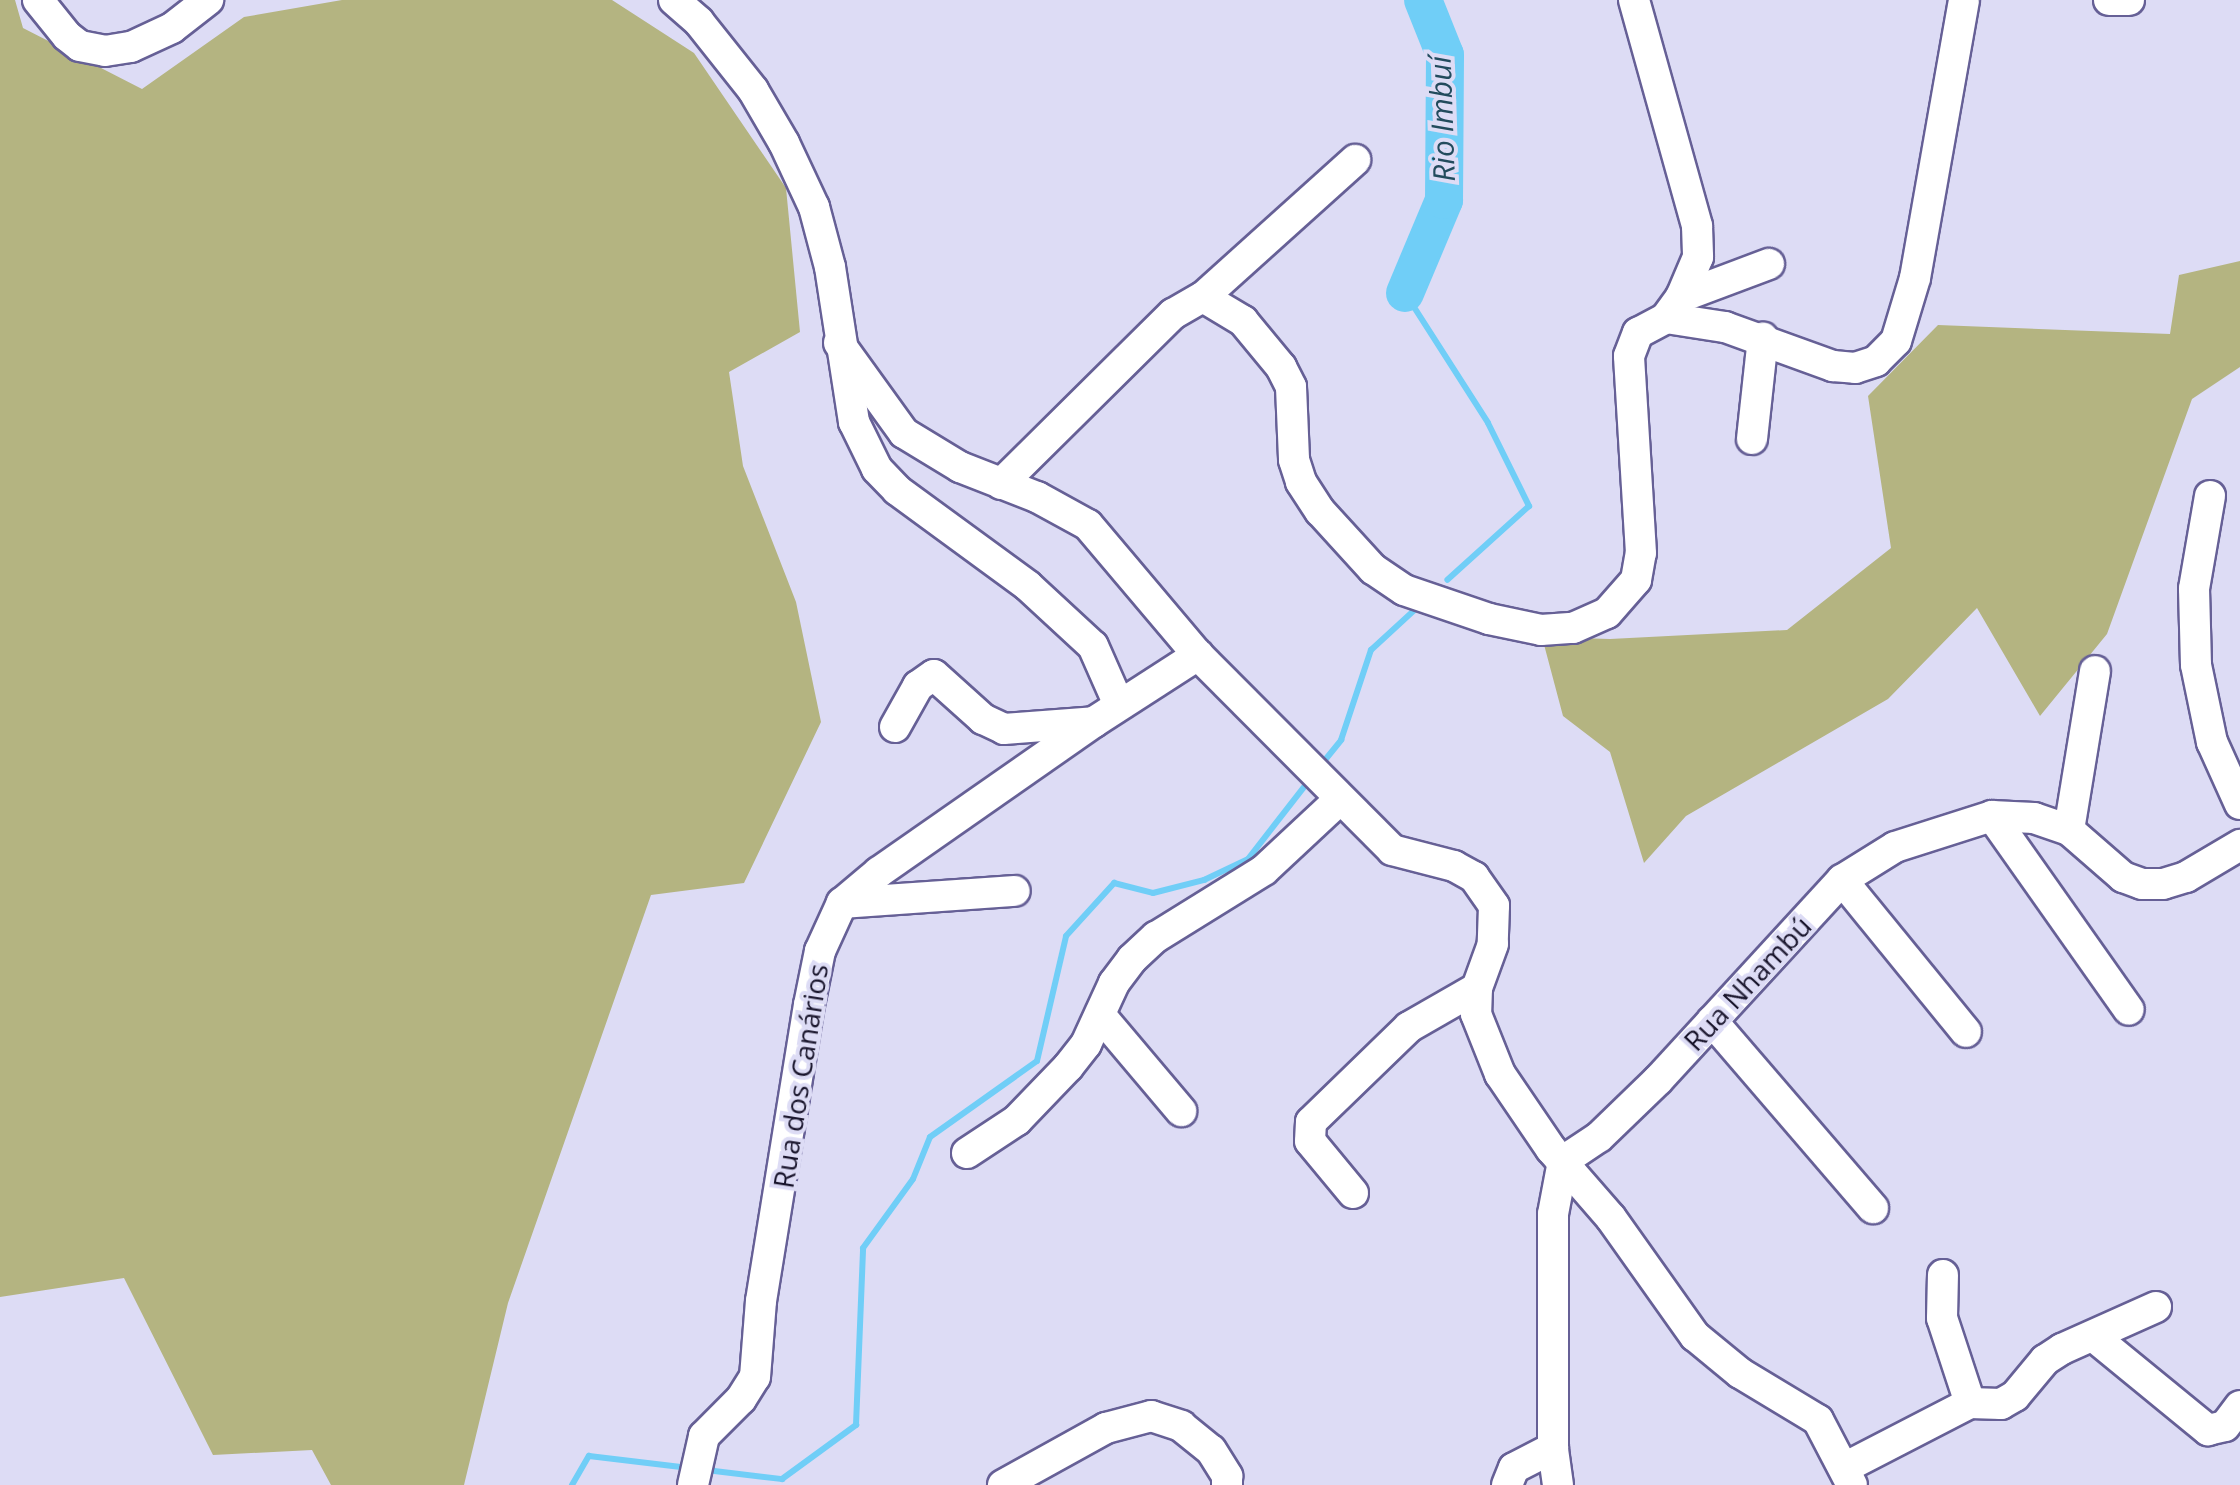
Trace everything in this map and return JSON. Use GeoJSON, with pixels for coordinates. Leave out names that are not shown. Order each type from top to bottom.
{"type":"FeatureCollection","features":[{"type":"Feature","properties":{"kind":"street"},"geometry":{"type":"LineString","coordinates":[[38,0],[80,46],[105,51],[131,47],[172,28],[208,0]]}},
{"type":"Feature","properties":{"kind":"street"},"geometry":{"type":"LineString","coordinates":[[674,0],[699,22],[742,76],[784,143],[814,208],[830,267],[854,422],[877,469],[897,490],[1028,586],[1093,646],[1106,714],[1004,728],[983,719],[934,675],[918,686],[894,727]]}},
{"type":"Feature","properties":{"kind":"street"},"geometry":{"type":"LineString","coordinates":[[1634,0],[1697,226],[1698,257],[1674,308]]}},
{"type":"Feature","properties":{"kind":"street"},"geometry":{"type":"LineString","coordinates":[[1674,308],[1834,366],[1855,368],[1876,361],[1896,341],[1916,278],[1964,0]]}},
{"type":"Feature","properties":{"kind":"street"},"geometry":{"type":"LineString","coordinates":[[2109,0],[2119,4],[2129,0]]}},
{"type":"Feature","properties":{"kind":"street"},"geometry":{"type":"LineString","coordinates":[[1001,484],[1174,314],[1204,297],[1355,160]]}},
{"type":"Feature","properties":{"kind":"street"},"geometry":{"type":"LineString","coordinates":[[1204,297],[1243,321],[1281,367],[1291,387],[1294,460],[1301,482],[1360,556],[1404,590],[1489,619],[1541,630],[1573,628],[1608,613],[1636,580],[1641,552],[1629,356],[1638,333],[1674,308],[1769,264]]}},
{"type":"Feature","properties":{"kind":"street"},"geometry":{"type":"LineString","coordinates":[[1752,439],[1763,338]]}},
{"type":"Feature","properties":{"kind":"street"},"geometry":{"type":"LineString","coordinates":[[839,343],[904,433],[960,467],[1088,524],[1198,655],[1392,850],[1454,866],[1474,877],[1494,906],[1494,926],[1477,988],[1476,1014],[1500,1074],[1562,1161],[1637,1251],[1695,1336],[1740,1373],[1818,1420],[1849,1476],[1970,1403],[2001,1404],[2016,1396],[2045,1360],[2156,1307]]}},
{"type":"Feature","properties":{"kind":"street"},"geometry":{"type":"LineString","coordinates":[[2210,496],[2194,588],[2196,665],[2212,742],[2240,804]]}},
{"type":"Feature","properties":{"kind":"street","name":"Rua dos Canários"},"geometry":{"type":"LineString","coordinates":[[693,1477],[704,1436],[741,1398],[755,1377],[761,1300],[820,951],[842,903],[1106,714],[1198,655]]}},
{"type":"Feature","properties":{"kind":"street"},"geometry":{"type":"LineString","coordinates":[[2069,830],[2095,672]]}},
{"type":"Feature","properties":{"kind":"street"},"geometry":{"type":"LineString","coordinates":[[966,1153],[1034,1103],[1086,1044],[1132,959],[1156,937],[1264,870],[1340,800]]}},
{"type":"Feature","properties":{"kind":"street"},"geometry":{"type":"LineString","coordinates":[[1992,816],[2130,1010]]}},
{"type":"Feature","properties":{"kind":"street","name":"Rua Nhambú"},"geometry":{"type":"LineString","coordinates":[[1562,1161],[1629,1110],[1842,880],[1896,847],[1992,816],[2034,818],[2069,830],[2123,877],[2142,884],[2163,884],[2186,877],[2240,845]]}},
{"type":"Feature","properties":{"kind":"street"},"geometry":{"type":"LineString","coordinates":[[1842,880],[1966,1032]]}},
{"type":"Feature","properties":{"kind":"street"},"geometry":{"type":"LineString","coordinates":[[842,903],[1015,891]]}},
{"type":"Feature","properties":{"kind":"street"},"geometry":{"type":"LineString","coordinates":[[1354,1193],[1310,1141],[1311,1122],[1409,1028],[1477,988]]}},
{"type":"Feature","properties":{"kind":"street"},"geometry":{"type":"LineString","coordinates":[[1100,1015],[1181,1111]]}},
{"type":"Feature","properties":{"kind":"street"},"geometry":{"type":"LineString","coordinates":[[1712,1020],[1873,1208]]}},
{"type":"Feature","properties":{"kind":"street"},"geometry":{"type":"LineString","coordinates":[[1558,1485],[1553,1448],[1553,1214],[1562,1161]]}},
{"type":"Feature","properties":{"kind":"street"},"geometry":{"type":"LineString","coordinates":[[1943,1275],[1942,1318],[1970,1403]]}},
{"type":"Feature","properties":{"kind":"street"},"geometry":{"type":"LineString","coordinates":[[2093,1336],[2208,1430],[2224,1426],[2240,1406]]}},
{"type":"Feature","properties":{"kind":"street"},"geometry":{"type":"LineString","coordinates":[[1003,1485],[1106,1428],[1151,1416],[1181,1426],[1211,1450],[1226,1476],[1226,1485]]}},
{"type":"Feature","properties":{"kind":"street"},"geometry":{"type":"LineString","coordinates":[[1507,1485],[1514,1468],[1553,1448]]}},
{"type":"Feature","properties":{"kind":"green space"},"geometry":{"type":"Polygon","coordinates":[[[0,0],[15,0],[23,28],[142,89],[244,17],[342,0],[612,0],[694,53],[786,188],[800,332],[729,372],[743,466],[796,602],[821,722],[744,883],[651,895],[508,1303],[464,1485],[331,1485],[312,1450],[213,1455],[124,1278],[0,1297],[0,0]]]}},
{"type":"Feature","properties":{"kind":"green space"},"geometry":{"type":"Polygon","coordinates":[[[2240,261],[2240,367],[2192,399],[2107,634],[2040,716],[1977,608],[1888,699],[1686,816],[1644,863],[1610,752],[1563,716],[1542,637],[1610,639],[1787,630],[1891,548],[1868,396],[1938,325],[2170,334],[2179,275],[2240,261]]]}},
{"type":"Feature","properties":{"kind":"waterway","name":"Rio Imbuí"},"geometry":{"type":"LineString","coordinates":[[1405,293],[1444,200],[1445,55],[1423,0]]}},
{"type":"Feature","properties":{"kind":"waterway"},"geometry":{"type":"LineString","coordinates":[[1405,293],[1488,423],[1529,506],[1447,580]]}},
{"type":"Feature","properties":{"kind":"waterway"},"geometry":{"type":"LineString","coordinates":[[1325,760],[1341,740],[1371,650],[1420,605]]}},
{"type":"Feature","properties":{"kind":"waterway"},"geometry":{"type":"LineString","coordinates":[[706,1470],[782,1479],[856,1425],[863,1248],[913,1179],[930,1137],[1037,1061],[1066,936],[1114,883],[1153,893],[1204,880],[1248,859],[1304,787]]}},
{"type":"Feature","properties":{"kind":"waterway"},"geometry":{"type":"LineString","coordinates":[[572,1485],[589,1456],[689,1468]]}}]}
